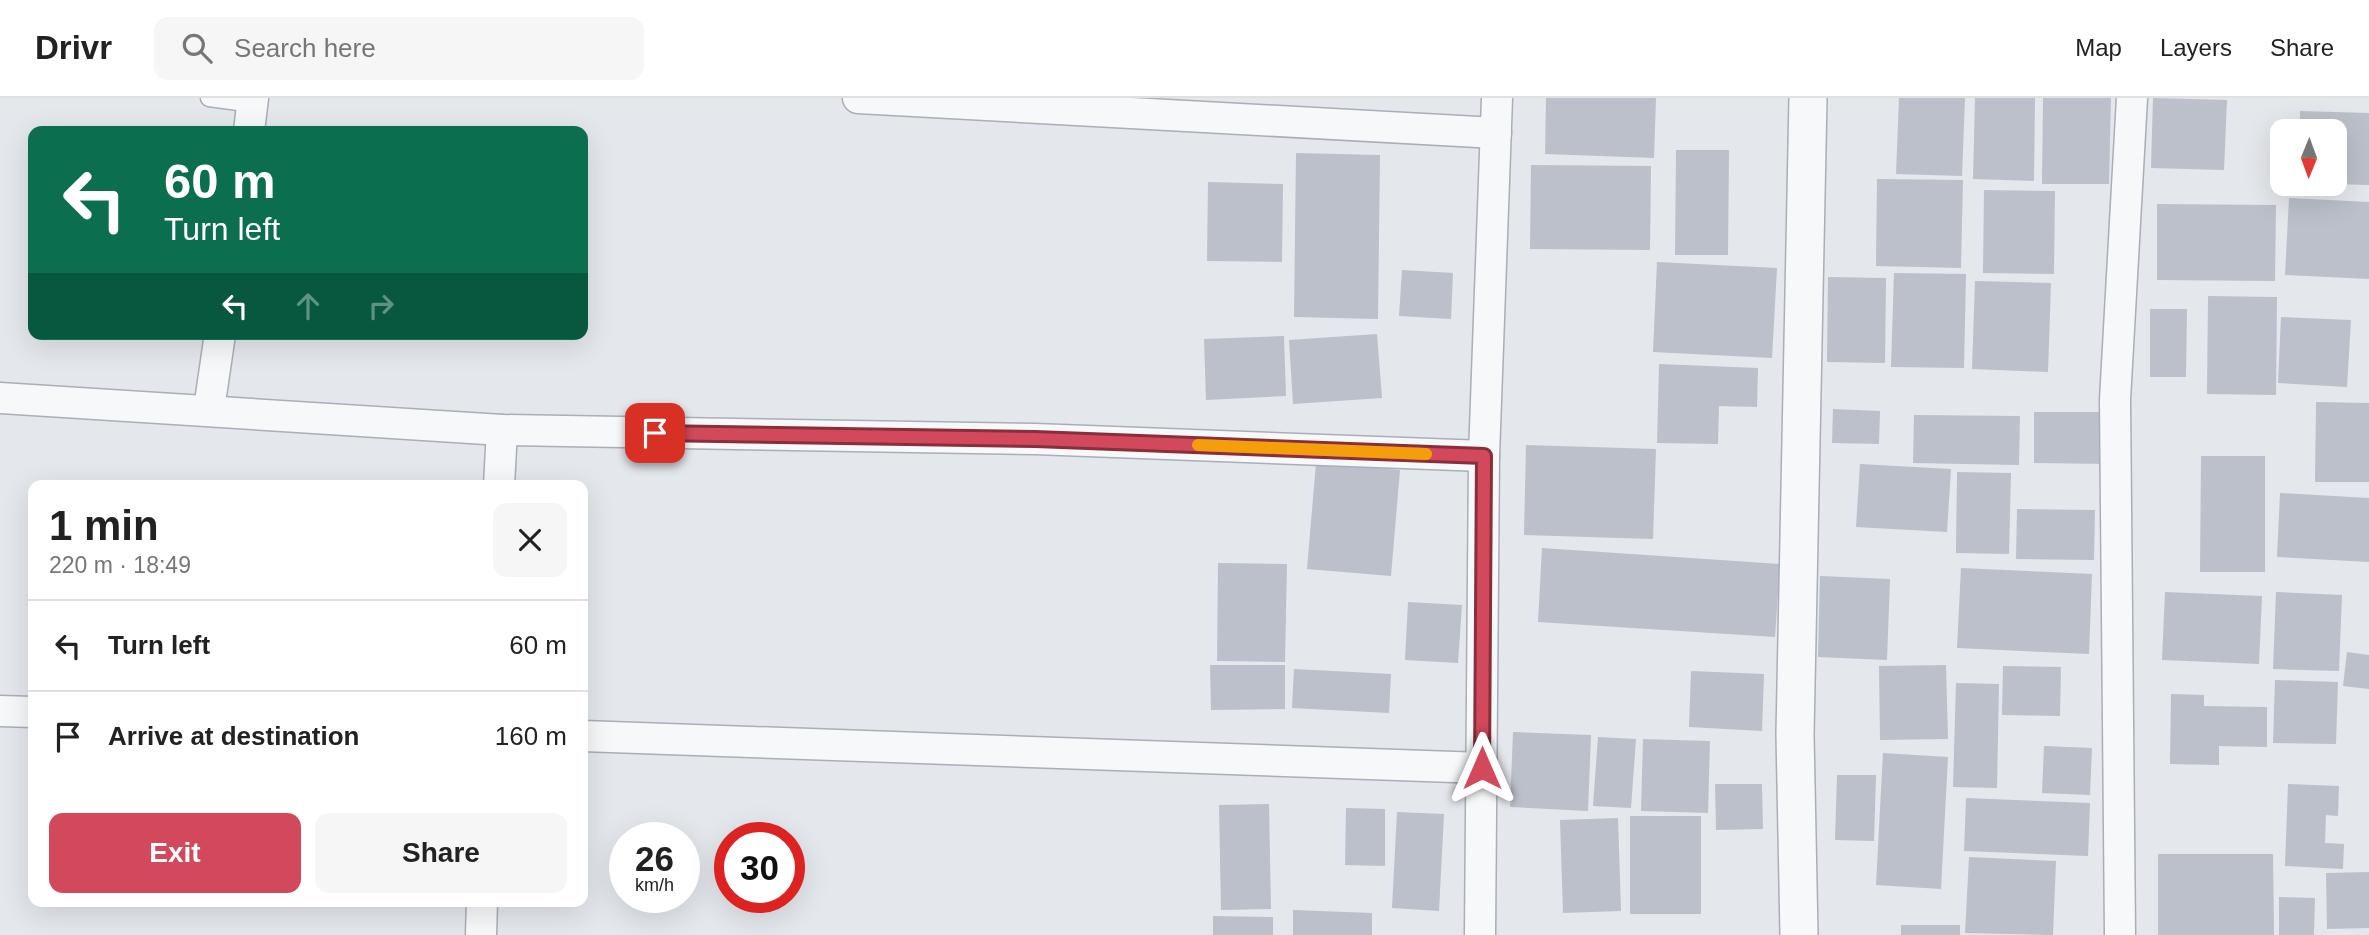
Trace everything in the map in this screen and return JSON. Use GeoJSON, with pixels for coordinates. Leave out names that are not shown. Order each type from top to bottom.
{"type":"FeatureCollection","features":[{"type":"Feature","properties":{"kind":"street"},"geometry":{"type":"LineString","coordinates":[[858,98],[1496,134]]}},
{"type":"Feature","properties":{"kind":"street"},"geometry":{"type":"LineString","coordinates":[[1480,935],[1484,456],[1497,98]]}},
{"type":"Feature","properties":{"kind":"street"},"geometry":{"type":"LineString","coordinates":[[1799,935],[1795,734],[1808,98]]}},
{"type":"Feature","properties":{"kind":"street"},"geometry":{"type":"LineString","coordinates":[[2120,935],[2115,400],[2132,98]]}},
{"type":"Feature","properties":{"kind":"street"},"geometry":{"type":"LineString","coordinates":[[209,409],[219,340]]}},
{"type":"Feature","properties":{"kind":"street"},"geometry":{"type":"LineString","coordinates":[[0,398],[209,409],[502,430],[1035,439],[1484,456]]}},
{"type":"Feature","properties":{"kind":"street"},"geometry":{"type":"LineString","coordinates":[[499,480],[502,430]]}},
{"type":"Feature","properties":{"kind":"street"},"geometry":{"type":"LineString","coordinates":[[0,710],[28,712]]}},
{"type":"Feature","properties":{"kind":"street"},"geometry":{"type":"LineString","coordinates":[[588,736],[1482,768]]}},
{"type":"Feature","properties":{"kind":"street"},"geometry":{"type":"LineString","coordinates":[[481,935],[482,907]]}},
{"type":"Feature","properties":{"kind":"lane"},"geometry":{"type":"LineString","coordinates":[[209,98],[252,111]]}},
{"type":"Feature","properties":{"kind":"building"},"geometry":{"type":"Polygon","coordinates":[[[1546,98],[1656,98],[1654,158],[1545,154],[1546,98]]]}},
{"type":"Feature","properties":{"kind":"building"},"geometry":{"type":"Polygon","coordinates":[[[1899,98],[1965,98],[1962,176],[1896,174],[1899,98]]]}},
{"type":"Feature","properties":{"kind":"building"},"geometry":{"type":"Polygon","coordinates":[[[1975,98],[2035,98],[2034,181],[1973,179],[1975,98]]]}},
{"type":"Feature","properties":{"kind":"building"},"geometry":{"type":"Polygon","coordinates":[[[2043,98],[2111,98],[2109,184],[2042,184],[2043,98]]]}},
{"type":"Feature","properties":{"kind":"building"},"geometry":{"type":"Polygon","coordinates":[[[2153,98],[2227,100],[2224,170],[2151,168],[2153,98]]]}},
{"type":"Feature","properties":{"kind":"building"},"geometry":{"type":"Polygon","coordinates":[[[2300,111],[2369,113],[2369,185],[2347,184],[2347,119],[2300,119],[2300,111]]]}},
{"type":"Feature","properties":{"kind":"building"},"geometry":{"type":"Polygon","coordinates":[[[1676,150],[1729,150],[1728,255],[1675,255],[1676,150]]]}},
{"type":"Feature","properties":{"kind":"building"},"geometry":{"type":"Polygon","coordinates":[[[1296,153],[1380,155],[1378,319],[1294,317],[1296,153]]]}},
{"type":"Feature","properties":{"kind":"building"},"geometry":{"type":"Polygon","coordinates":[[[1531,165],[1651,166],[1650,250],[1530,249],[1531,165]]]}},
{"type":"Feature","properties":{"kind":"building"},"geometry":{"type":"Polygon","coordinates":[[[1877,179],[1963,180],[1961,268],[1876,266],[1877,179]]]}},
{"type":"Feature","properties":{"kind":"building"},"geometry":{"type":"Polygon","coordinates":[[[1208,182],[1283,184],[1282,262],[1207,261],[1208,182]]]}},
{"type":"Feature","properties":{"kind":"building"},"geometry":{"type":"Polygon","coordinates":[[[1984,190],[2055,191],[2054,274],[1983,273],[1984,190]]]}},
{"type":"Feature","properties":{"kind":"building"},"geometry":{"type":"Polygon","coordinates":[[[2289,198],[2369,202],[2369,279],[2285,275],[2289,198]]]}},
{"type":"Feature","properties":{"kind":"building"},"geometry":{"type":"Polygon","coordinates":[[[2157,204],[2276,205],[2275,281],[2157,280],[2157,204]]]}},
{"type":"Feature","properties":{"kind":"building"},"geometry":{"type":"Polygon","coordinates":[[[1657,262],[1777,268],[1772,358],[1653,352],[1657,262]]]}},
{"type":"Feature","properties":{"kind":"building"},"geometry":{"type":"Polygon","coordinates":[[[1402,270],[1453,273],[1451,319],[1399,316],[1402,270]]]}},
{"type":"Feature","properties":{"kind":"building"},"geometry":{"type":"Polygon","coordinates":[[[1894,273],[1966,274],[1964,368],[1891,367],[1894,273]]]}},
{"type":"Feature","properties":{"kind":"building"},"geometry":{"type":"Polygon","coordinates":[[[1828,277],[1886,278],[1885,363],[1827,362],[1828,277]]]}},
{"type":"Feature","properties":{"kind":"building"},"geometry":{"type":"Polygon","coordinates":[[[1975,281],[2051,283],[2048,372],[1972,369],[1975,281]]]}},
{"type":"Feature","properties":{"kind":"building"},"geometry":{"type":"Polygon","coordinates":[[[2208,296],[2277,297],[2276,395],[2207,394],[2208,296]]]}},
{"type":"Feature","properties":{"kind":"building"},"geometry":{"type":"Polygon","coordinates":[[[2150,309],[2187,309],[2186,377],[2150,377],[2150,309]]]}},
{"type":"Feature","properties":{"kind":"building"},"geometry":{"type":"Polygon","coordinates":[[[2281,317],[2351,320],[2347,387],[2278,383],[2281,317]]]}},
{"type":"Feature","properties":{"kind":"building"},"geometry":{"type":"Polygon","coordinates":[[[1377,334],[1382,398],[1293,404],[1289,340],[1377,334]]]}},
{"type":"Feature","properties":{"kind":"building"},"geometry":{"type":"Polygon","coordinates":[[[1284,336],[1286,396],[1206,400],[1204,339],[1284,336]]]}},
{"type":"Feature","properties":{"kind":"building"},"geometry":{"type":"Polygon","coordinates":[[[1659,364],[1758,368],[1757,407],[1719,406],[1718,444],[1657,443],[1659,364]]]}},
{"type":"Feature","properties":{"kind":"building"},"geometry":{"type":"Polygon","coordinates":[[[2316,402],[2369,403],[2369,482],[2315,482],[2316,402]]]}},
{"type":"Feature","properties":{"kind":"building"},"geometry":{"type":"Polygon","coordinates":[[[1833,409],[1880,411],[1879,444],[1832,443],[1833,409]]]}},
{"type":"Feature","properties":{"kind":"building"},"geometry":{"type":"Polygon","coordinates":[[[2034,412],[2111,412],[2111,464],[2034,463],[2034,412]]]}},
{"type":"Feature","properties":{"kind":"building"},"geometry":{"type":"Polygon","coordinates":[[[1914,415],[2020,416],[2019,465],[1913,463],[1914,415]]]}},
{"type":"Feature","properties":{"kind":"building"},"geometry":{"type":"Polygon","coordinates":[[[1526,445],[1656,449],[1653,539],[1524,535],[1526,445]]]}},
{"type":"Feature","properties":{"kind":"building"},"geometry":{"type":"Polygon","coordinates":[[[2201,456],[2265,456],[2265,572],[2200,572],[2201,456]]]}},
{"type":"Feature","properties":{"kind":"building"},"geometry":{"type":"Polygon","coordinates":[[[1316,463],[1400,470],[1391,576],[1307,569],[1316,463]]]}},
{"type":"Feature","properties":{"kind":"building"},"geometry":{"type":"Polygon","coordinates":[[[1860,464],[1951,469],[1947,532],[1856,527],[1860,464]]]}},
{"type":"Feature","properties":{"kind":"building"},"geometry":{"type":"Polygon","coordinates":[[[1957,472],[2011,473],[2009,554],[1956,553],[1957,472]]]}},
{"type":"Feature","properties":{"kind":"building"},"geometry":{"type":"Polygon","coordinates":[[[2280,493],[2369,498],[2369,562],[2277,557],[2280,493]]]}},
{"type":"Feature","properties":{"kind":"building"},"geometry":{"type":"Polygon","coordinates":[[[2017,509],[2095,510],[2094,560],[2016,559],[2017,509]]]}},
{"type":"Feature","properties":{"kind":"building"},"geometry":{"type":"Polygon","coordinates":[[[1542,548],[1780,564],[1775,637],[1538,622],[1542,548]]]}},
{"type":"Feature","properties":{"kind":"building"},"geometry":{"type":"Polygon","coordinates":[[[1218,563],[1287,564],[1285,662],[1217,661],[1218,563]]]}},
{"type":"Feature","properties":{"kind":"building"},"geometry":{"type":"Polygon","coordinates":[[[1961,568],[2092,574],[2089,654],[1957,648],[1961,568]]]}},
{"type":"Feature","properties":{"kind":"building"},"geometry":{"type":"Polygon","coordinates":[[[1820,576],[1890,579],[1887,660],[1818,657],[1820,576]]]}},
{"type":"Feature","properties":{"kind":"building"},"geometry":{"type":"Polygon","coordinates":[[[2165,592],[2262,596],[2259,664],[2162,660],[2165,592]]]}},
{"type":"Feature","properties":{"kind":"building"},"geometry":{"type":"Polygon","coordinates":[[[2276,592],[2342,595],[2339,671],[2273,669],[2276,592]]]}},
{"type":"Feature","properties":{"kind":"building"},"geometry":{"type":"Polygon","coordinates":[[[1408,602],[1462,605],[1458,663],[1405,660],[1408,602]]]}},
{"type":"Feature","properties":{"kind":"building"},"geometry":{"type":"Polygon","coordinates":[[[2347,652],[2369,655],[2369,689],[2343,686],[2347,652]]]}},
{"type":"Feature","properties":{"kind":"building"},"geometry":{"type":"Polygon","coordinates":[[[1210,665],[1285,665],[1285,709],[1211,710],[1210,665]]]}},
{"type":"Feature","properties":{"kind":"building"},"geometry":{"type":"Polygon","coordinates":[[[1946,665],[1948,739],[1880,740],[1879,666],[1946,665]]]}},
{"type":"Feature","properties":{"kind":"building"},"geometry":{"type":"Polygon","coordinates":[[[2003,666],[2061,667],[2060,716],[2002,715],[2003,666]]]}},
{"type":"Feature","properties":{"kind":"building"},"geometry":{"type":"Polygon","coordinates":[[[1294,669],[1391,674],[1389,713],[1292,708],[1294,669]]]}},
{"type":"Feature","properties":{"kind":"building"},"geometry":{"type":"Polygon","coordinates":[[[1691,671],[1764,674],[1762,731],[1689,727],[1691,671]]]}},
{"type":"Feature","properties":{"kind":"building"},"geometry":{"type":"Polygon","coordinates":[[[2275,680],[2338,682],[2336,744],[2273,743],[2275,680]]]}},
{"type":"Feature","properties":{"kind":"building"},"geometry":{"type":"Polygon","coordinates":[[[1956,683],[1999,684],[1997,788],[1953,787],[1956,683]]]}},
{"type":"Feature","properties":{"kind":"building"},"geometry":{"type":"Polygon","coordinates":[[[2171,694],[2204,695],[2204,706],[2267,707],[2267,747],[2219,746],[2219,765],[2170,764],[2171,694]]]}},
{"type":"Feature","properties":{"kind":"building"},"geometry":{"type":"Polygon","coordinates":[[[1513,732],[1591,735],[1588,811],[1510,807],[1513,732]]]}},
{"type":"Feature","properties":{"kind":"building"},"geometry":{"type":"Polygon","coordinates":[[[1598,737],[1636,739],[1631,808],[1593,806],[1598,737]]]}},
{"type":"Feature","properties":{"kind":"building"},"geometry":{"type":"Polygon","coordinates":[[[1643,739],[1710,741],[1708,813],[1641,811],[1643,739]]]}},
{"type":"Feature","properties":{"kind":"building"},"geometry":{"type":"Polygon","coordinates":[[[2044,746],[2092,748],[2090,795],[2042,793],[2044,746]]]}},
{"type":"Feature","properties":{"kind":"building"},"geometry":{"type":"Polygon","coordinates":[[[1883,753],[1948,757],[1941,889],[1876,885],[1883,753]]]}},
{"type":"Feature","properties":{"kind":"building"},"geometry":{"type":"Polygon","coordinates":[[[1837,775],[1876,775],[1874,841],[1835,840],[1837,775]]]}},
{"type":"Feature","properties":{"kind":"building"},"geometry":{"type":"Polygon","coordinates":[[[1715,784],[1762,784],[1763,829],[1716,830],[1715,784]]]}},
{"type":"Feature","properties":{"kind":"building"},"geometry":{"type":"Polygon","coordinates":[[[2288,784],[2339,786],[2338,816],[2326,815],[2325,843],[2344,844],[2343,869],[2285,866],[2288,784]]]}},
{"type":"Feature","properties":{"kind":"building"},"geometry":{"type":"Polygon","coordinates":[[[1966,798],[2090,803],[2088,856],[1964,851],[1966,798]]]}},
{"type":"Feature","properties":{"kind":"building"},"geometry":{"type":"Polygon","coordinates":[[[1269,804],[1271,909],[1221,910],[1219,805],[1269,804]]]}},
{"type":"Feature","properties":{"kind":"building"},"geometry":{"type":"Polygon","coordinates":[[[1346,808],[1385,809],[1385,866],[1345,865],[1346,808]]]}},
{"type":"Feature","properties":{"kind":"building"},"geometry":{"type":"Polygon","coordinates":[[[1397,812],[1444,814],[1439,911],[1392,908],[1397,812]]]}},
{"type":"Feature","properties":{"kind":"building"},"geometry":{"type":"Polygon","coordinates":[[[1630,816],[1701,816],[1701,914],[1630,914],[1630,816]]]}},
{"type":"Feature","properties":{"kind":"building"},"geometry":{"type":"Polygon","coordinates":[[[1618,818],[1621,911],[1563,913],[1560,820],[1618,818]]]}},
{"type":"Feature","properties":{"kind":"building"},"geometry":{"type":"Polygon","coordinates":[[[2158,854],[2273,854],[2274,935],[2158,935],[2158,854]]]}},
{"type":"Feature","properties":{"kind":"building"},"geometry":{"type":"Polygon","coordinates":[[[1969,857],[2056,861],[2053,935],[1965,933],[1969,857]]]}},
{"type":"Feature","properties":{"kind":"building"},"geometry":{"type":"Polygon","coordinates":[[[2369,872],[2369,928],[2327,929],[2326,873],[2369,872]]]}},
{"type":"Feature","properties":{"kind":"building"},"geometry":{"type":"Polygon","coordinates":[[[2279,897],[2315,898],[2314,935],[2279,935],[2279,897]]]}},
{"type":"Feature","properties":{"kind":"building"},"geometry":{"type":"Polygon","coordinates":[[[1293,910],[1372,913],[1372,935],[1293,935],[1293,910]]]}},
{"type":"Feature","properties":{"kind":"building"},"geometry":{"type":"Polygon","coordinates":[[[1213,916],[1273,917],[1273,935],[1213,935],[1213,916]]]}},
{"type":"Feature","properties":{"kind":"building"},"geometry":{"type":"Polygon","coordinates":[[[1901,925],[1960,925],[1960,935],[1901,935],[1901,925]]]}},
{"type":"Feature","properties":{"kind":"slow traffic"},"geometry":{"type":"LineString","coordinates":[[1198,445],[1426,454]]}},
{"type":"Feature","properties":{"kind":"route"},"geometry":{"type":"LineString","coordinates":[[655,433],[1035,439],[1484,456],[1482,768]]}}]}
